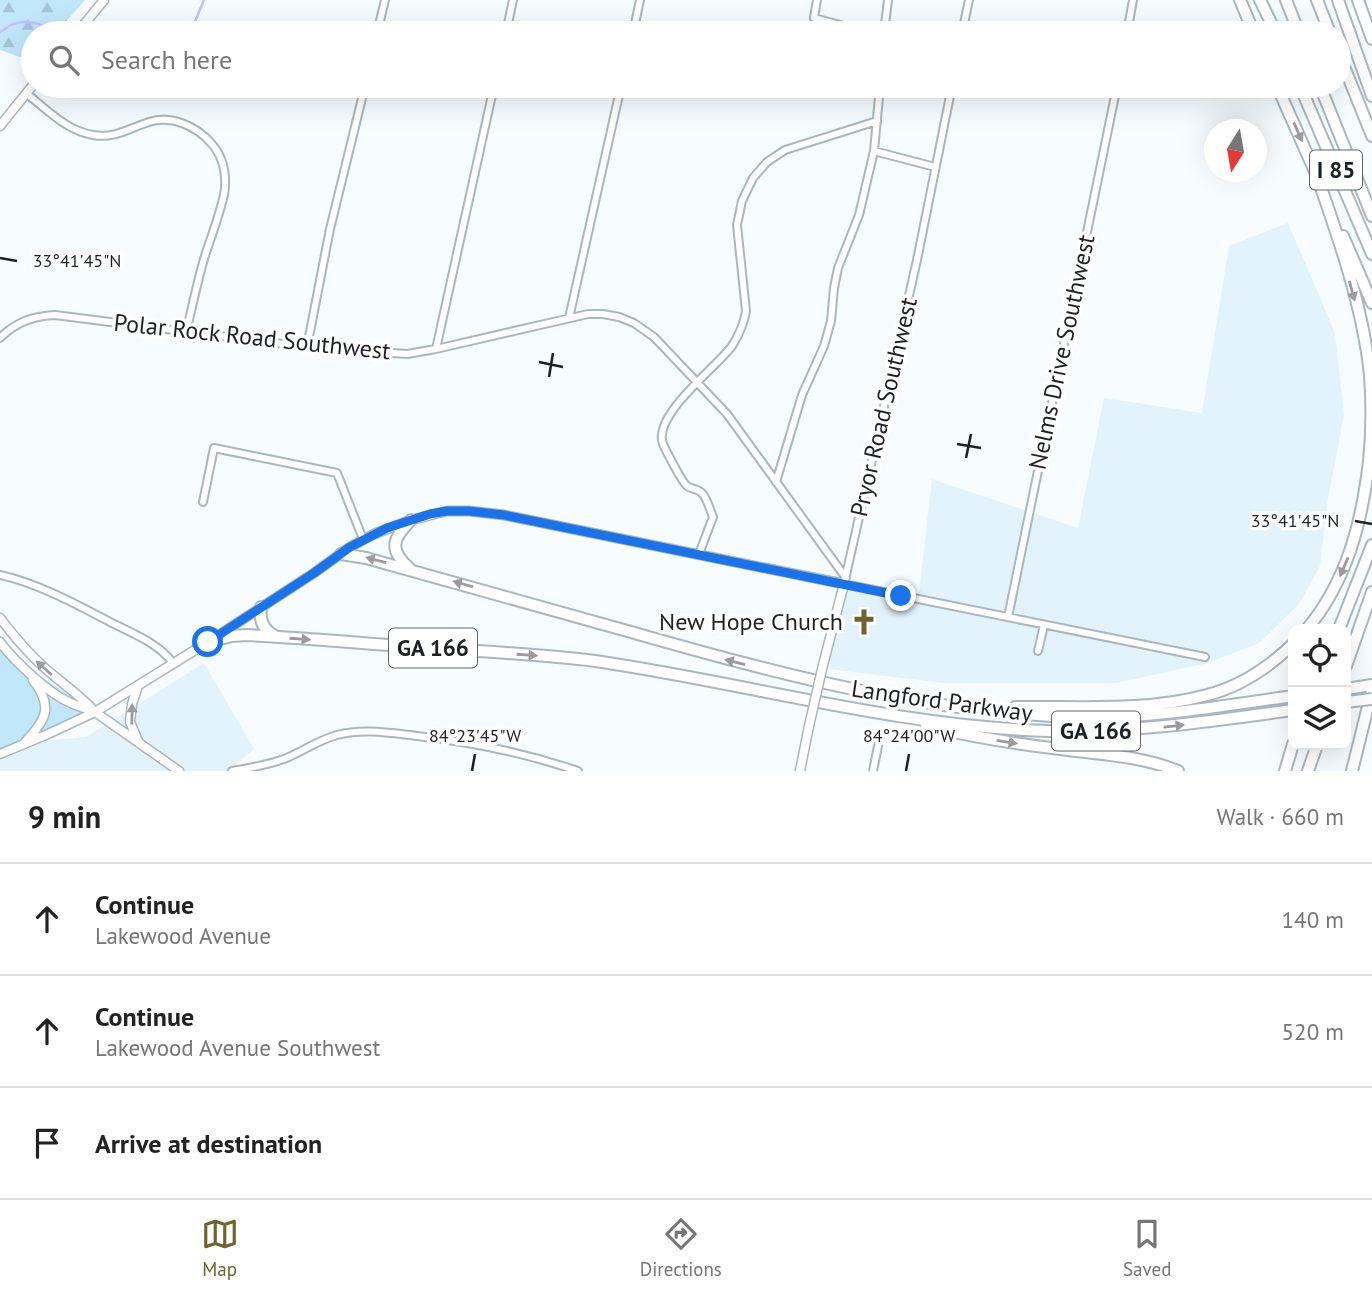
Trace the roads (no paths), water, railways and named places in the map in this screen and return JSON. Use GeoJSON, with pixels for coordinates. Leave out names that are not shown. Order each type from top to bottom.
{"type":"FeatureCollection","features":[{"type":"Feature","properties":{"kind":"highway"},"geometry":{"type":"LineString","coordinates":[[1240,0],[1249,21]]}},
{"type":"Feature","properties":{"kind":"highway"},"geometry":{"type":"LineString","coordinates":[[1260,0],[1270,21]]}},
{"type":"Feature","properties":{"kind":"highway"},"geometry":{"type":"LineString","coordinates":[[1286,0],[1294,21]]}},
{"type":"Feature","properties":{"kind":"highway"},"geometry":{"type":"LineString","coordinates":[[1317,0],[1325,21]]}},
{"type":"Feature","properties":{"kind":"highway"},"geometry":{"type":"LineString","coordinates":[[1338,0],[1345,21]]}},
{"type":"Feature","properties":{"kind":"highway"},"geometry":{"type":"LineString","coordinates":[[1360,0],[1372,38]]}},
{"type":"Feature","properties":{"kind":"highway"},"geometry":{"type":"LineString","coordinates":[[1351,37],[1372,96]]}},
{"type":"Feature","properties":{"kind":"highway"},"geometry":{"type":"LineString","coordinates":[[1351,84],[1372,136]]}},
{"type":"Feature","properties":{"kind":"highway"},"geometry":{"type":"LineString","coordinates":[[1282,98],[1372,303]]}},
{"type":"Feature","properties":{"kind":"highway","name":"I 85"},"geometry":{"type":"LineString","coordinates":[[1305,98],[1372,254]]}},
{"type":"Feature","properties":{"kind":"highway"},"geometry":{"type":"LineString","coordinates":[[1325,98],[1372,216]]}},
{"type":"Feature","properties":{"kind":"highway"},"geometry":{"type":"LineString","coordinates":[[1311,624],[1331,595],[1345,567],[1354,540],[1367,481],[1372,424],[1371,377],[1361,322],[1318,179]]}},
{"type":"Feature","properties":{"kind":"highway"},"geometry":{"type":"LineString","coordinates":[[411,520],[398,535],[395,544],[398,556],[411,570]]}},
{"type":"Feature","properties":{"kind":"highway"},"geometry":{"type":"LineString","coordinates":[[1341,624],[1372,545]]}},
{"type":"Feature","properties":{"kind":"highway","name":"Langford Parkway"},"geometry":{"type":"LineString","coordinates":[[341,554],[363,557],[713,656],[801,678],[963,708],[1030,715],[1113,716],[1209,708],[1288,697]]}},
{"type":"Feature","properties":{"kind":"highway"},"geometry":{"type":"LineString","coordinates":[[1351,652],[1372,592]]}},
{"type":"Feature","properties":{"kind":"highway"},"geometry":{"type":"LineString","coordinates":[[261,607],[262,625],[277,637]]}},
{"type":"Feature","properties":{"kind":"highway","name":"GA 166"},"geometry":{"type":"LineString","coordinates":[[208,642],[232,636],[277,637]]}},
{"type":"Feature","properties":{"kind":"highway","name":"Langford Parkway"},"geometry":{"type":"LineString","coordinates":[[277,637],[577,659],[869,712],[1023,730],[1085,731],[1163,727],[1287,711]]}},
{"type":"Feature","properties":{"kind":"highway"},"geometry":{"type":"LineString","coordinates":[[963,708],[1113,707],[1185,700],[1208,695],[1245,680],[1288,648]]}},
{"type":"Feature","properties":{"kind":"highway"},"geometry":{"type":"LineString","coordinates":[[1351,689],[1372,688],[1352,771]]}},
{"type":"Feature","properties":{"kind":"highway"},"geometry":{"type":"LineString","coordinates":[[1351,701],[1372,699]]}},
{"type":"Feature","properties":{"kind":"highway"},"geometry":{"type":"LineString","coordinates":[[869,712],[967,736],[1137,760],[1178,771]]}},
{"type":"Feature","properties":{"kind":"highway"},"geometry":{"type":"LineString","coordinates":[[1285,771],[1291,750]]}},
{"type":"Feature","properties":{"kind":"highway"},"geometry":{"type":"LineString","coordinates":[[1308,771],[1315,750]]}},
{"type":"Feature","properties":{"kind":"street"},"geometry":{"type":"LineString","coordinates":[[86,21],[104,0]]}},
{"type":"Feature","properties":{"kind":"street"},"geometry":{"type":"LineString","coordinates":[[380,21],[385,0]]}},
{"type":"Feature","properties":{"kind":"street"},"geometry":{"type":"LineString","coordinates":[[509,21],[513,0]]}},
{"type":"Feature","properties":{"kind":"street"},"geometry":{"type":"LineString","coordinates":[[636,21],[640,0]]}},
{"type":"Feature","properties":{"kind":"street"},"geometry":{"type":"LineString","coordinates":[[817,0],[814,18],[825,21]]}},
{"type":"Feature","properties":{"kind":"street"},"geometry":{"type":"LineString","coordinates":[[885,21],[888,0]]}},
{"type":"Feature","properties":{"kind":"street"},"geometry":{"type":"LineString","coordinates":[[965,21],[969,0]]}},
{"type":"Feature","properties":{"kind":"street"},"geometry":{"type":"LineString","coordinates":[[1129,21],[1133,0]]}},
{"type":"Feature","properties":{"kind":"street"},"geometry":{"type":"LineString","coordinates":[[0,126],[22,98]]}},
{"type":"Feature","properties":{"kind":"street"},"geometry":{"type":"LineString","coordinates":[[32,98],[83,134],[112,135],[150,122],[171,121],[184,123],[195,129],[206,136],[216,148],[224,168],[225,192],[203,263],[186,332]]}},
{"type":"Feature","properties":{"kind":"street"},"geometry":{"type":"LineString","coordinates":[[307,347],[330,229],[362,98]]}},
{"type":"Feature","properties":{"kind":"street"},"geometry":{"type":"LineString","coordinates":[[436,348],[491,98]]}},
{"type":"Feature","properties":{"kind":"street"},"geometry":{"type":"LineString","coordinates":[[569,317],[618,98]]}},
{"type":"Feature","properties":{"kind":"street"},"geometry":{"type":"LineString","coordinates":[[776,482],[802,395],[824,346],[831,321],[838,268],[859,215],[874,151],[879,98]]}},
{"type":"Feature","properties":{"kind":"street","name":"Pryor Road Southwest"},"geometry":{"type":"LineString","coordinates":[[800,771],[845,581],[949,98]]}},
{"type":"Feature","properties":{"kind":"street","name":"Nelms Drive Southwest"},"geometry":{"type":"LineString","coordinates":[[1008,617],[1115,98]]}},
{"type":"Feature","properties":{"kind":"street"},"geometry":{"type":"LineString","coordinates":[[699,554],[713,517],[702,493],[685,485],[662,441],[663,427],[697,382],[730,348],[745,317],[737,225],[742,201],[753,178],[767,162],[785,150],[877,121]]}},
{"type":"Feature","properties":{"kind":"street"},"geometry":{"type":"LineString","coordinates":[[874,151],[935,166]]}},
{"type":"Feature","properties":{"kind":"street","name":"Polar Rock Road Southwest"},"geometry":{"type":"LineString","coordinates":[[0,338],[22,321],[55,315],[307,347],[407,354],[569,317],[588,314],[619,317],[634,323],[654,337],[727,414],[845,581]]}},
{"type":"Feature","properties":{"kind":"street"},"geometry":{"type":"LineString","coordinates":[[203,502],[214,448],[337,473],[363,539]]}},
{"type":"Feature","properties":{"kind":"street"},"geometry":{"type":"LineString","coordinates":[[0,754],[94,712],[208,642],[363,539],[411,520],[447,511],[504,515],[845,581],[1205,657]]}},
{"type":"Feature","properties":{"kind":"street"},"geometry":{"type":"LineString","coordinates":[[0,575],[61,597],[143,639],[173,663]]}},
{"type":"Feature","properties":{"kind":"street"},"geometry":{"type":"LineString","coordinates":[[0,618],[27,652],[85,701],[94,712]]}},
{"type":"Feature","properties":{"kind":"street"},"geometry":{"type":"LineString","coordinates":[[1038,652],[1044,625]]}},
{"type":"Feature","properties":{"kind":"street"},"geometry":{"type":"LineString","coordinates":[[0,642],[11,657],[56,695],[94,712],[179,771]]}},
{"type":"Feature","properties":{"kind":"street"},"geometry":{"type":"LineString","coordinates":[[23,746],[41,723],[46,708],[42,691],[25,670]]}},
{"type":"Feature","properties":{"kind":"street"},"geometry":{"type":"LineString","coordinates":[[138,685],[130,722],[139,743]]}},
{"type":"Feature","properties":{"kind":"street"},"geometry":{"type":"LineString","coordinates":[[232,771],[259,767],[335,735],[355,731],[454,740],[513,751],[578,771]]}},
{"type":"Feature","properties":{"kind":"street"},"geometry":{"type":"LineString","coordinates":[[873,771],[878,746]]}},
{"type":"Feature","properties":{"kind":"waterway"},"geometry":{"type":"LineString","coordinates":[[195,21],[204,0]]}},
{"type":"Feature","properties":{"kind":"waterway"},"geometry":{"type":"LineString","coordinates":[[0,32],[21,22]]}},
{"type":"Feature","properties":{"kind":"place","name":"New Hope Church"},"geometry":{"type":"Point","coordinates":[864,622]}}]}
